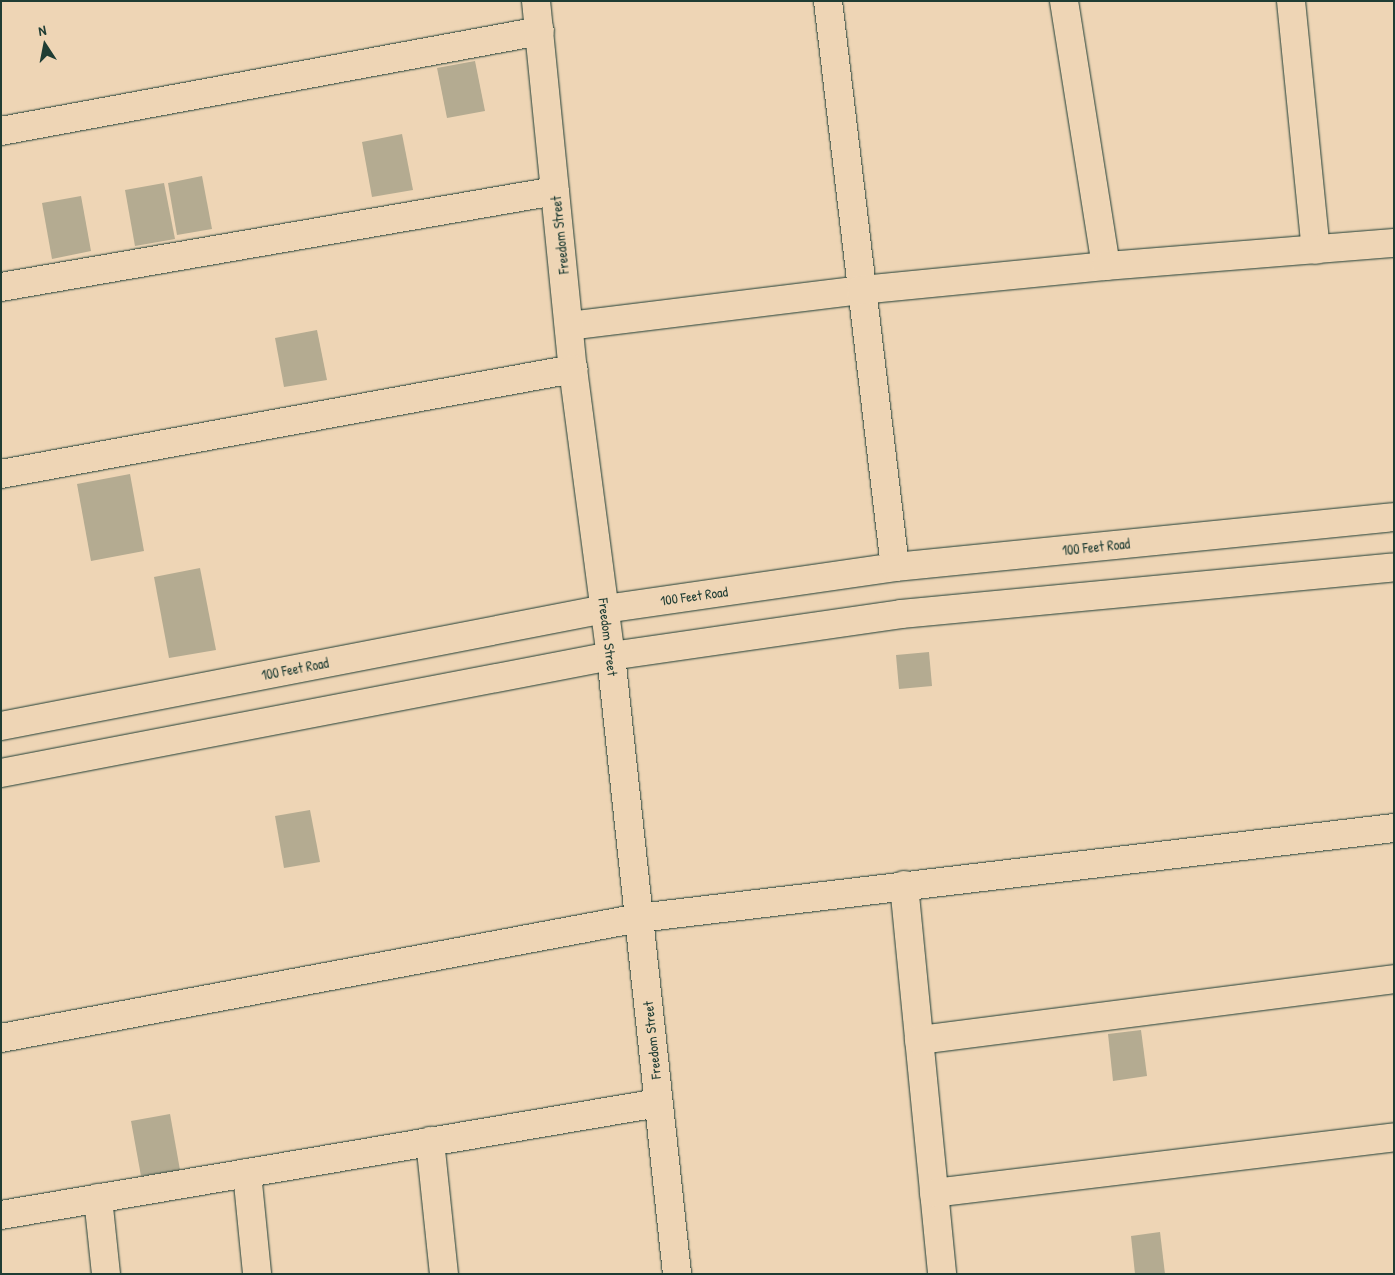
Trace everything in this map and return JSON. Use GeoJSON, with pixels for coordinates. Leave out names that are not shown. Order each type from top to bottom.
{"type":"FeatureCollection","features":[{"type":"Feature","properties":{"kind":"street","name":"Freedom Street"},"geometry":{"type":"LineString","coordinates":[[536,1],[573,369],[611,656],[677,1274]]}},
{"type":"Feature","properties":{"kind":"street"},"geometry":{"type":"LineString","coordinates":[[828,1],[895,567]]}},
{"type":"Feature","properties":{"kind":"street"},"geometry":{"type":"LineString","coordinates":[[1064,1],[1106,266]]}},
{"type":"Feature","properties":{"kind":"street"},"geometry":{"type":"LineString","coordinates":[[1291,1],[1316,250]]}},
{"type":"Feature","properties":{"kind":"street"},"geometry":{"type":"LineString","coordinates":[[1,131],[540,31]]}},
{"type":"Feature","properties":{"kind":"street"},"geometry":{"type":"LineString","coordinates":[[1,287],[555,190]]}},
{"type":"Feature","properties":{"kind":"street"},"geometry":{"type":"LineString","coordinates":[[569,326],[861,290],[1106,266],[1394,243]]}},
{"type":"Feature","properties":{"kind":"street"},"geometry":{"type":"LineString","coordinates":[[1,474],[573,369]]}},
{"type":"Feature","properties":{"kind":"street","name":"100 Feet Road"},"geometry":{"type":"LineString","coordinates":[[1,726],[605,609],[895,567],[1394,517]]}},
{"type":"Feature","properties":{"kind":"street"},"geometry":{"type":"LineString","coordinates":[[1,773],[611,656],[901,614],[1394,567]]}},
{"type":"Feature","properties":{"kind":"street"},"geometry":{"type":"LineString","coordinates":[[1,1038],[639,918],[1394,828]]}},
{"type":"Feature","properties":{"kind":"street"},"geometry":{"type":"LineString","coordinates":[[904,886],[942,1274]]}},
{"type":"Feature","properties":{"kind":"street"},"geometry":{"type":"LineString","coordinates":[[919,1040],[1394,979]]}},
{"type":"Feature","properties":{"kind":"street"},"geometry":{"type":"LineString","coordinates":[[1,1215],[658,1103]]}},
{"type":"Feature","properties":{"kind":"street"},"geometry":{"type":"LineString","coordinates":[[934,1193],[1394,1137]]}},
{"type":"Feature","properties":{"kind":"street"},"geometry":{"type":"LineString","coordinates":[[430,1142],[444,1274]]}},
{"type":"Feature","properties":{"kind":"street"},"geometry":{"type":"LineString","coordinates":[[246,1173],[257,1274]]}},
{"type":"Feature","properties":{"kind":"street"},"geometry":{"type":"LineString","coordinates":[[98,1198],[106,1274]]}},
{"type":"Feature","properties":{"kind":"building"},"geometry":{"type":"Polygon","coordinates":[[[475,61],[485,111],[447,118],[437,68],[475,61]]]}},
{"type":"Feature","properties":{"kind":"building"},"geometry":{"type":"Polygon","coordinates":[[[402,134],[413,190],[372,197],[362,142],[402,134]]]}},
{"type":"Feature","properties":{"kind":"building"},"geometry":{"type":"Polygon","coordinates":[[[202,176],[212,229],[177,235],[168,183],[202,176]]]}},
{"type":"Feature","properties":{"kind":"building"},"geometry":{"type":"Polygon","coordinates":[[[164,183],[175,239],[135,246],[125,190],[164,183]]]}},
{"type":"Feature","properties":{"kind":"building"},"geometry":{"type":"Polygon","coordinates":[[[81,196],[91,251],[52,259],[42,203],[81,196]]]}},
{"type":"Feature","properties":{"kind":"building"},"geometry":{"type":"Polygon","coordinates":[[[317,330],[327,380],[284,387],[275,338],[317,330]]]}},
{"type":"Feature","properties":{"kind":"building"},"geometry":{"type":"Polygon","coordinates":[[[130,474],[144,551],[91,561],[77,484],[130,474]]]}},
{"type":"Feature","properties":{"kind":"building"},"geometry":{"type":"Polygon","coordinates":[[[200,568],[216,650],[169,658],[154,577],[200,568]]]}},
{"type":"Feature","properties":{"kind":"building"},"geometry":{"type":"Polygon","coordinates":[[[929,652],[932,686],[899,689],[896,655],[929,652]]]}},
{"type":"Feature","properties":{"kind":"building"},"geometry":{"type":"Polygon","coordinates":[[[310,810],[320,862],[284,868],[275,816],[310,810]]]}},
{"type":"Feature","properties":{"kind":"building"},"geometry":{"type":"Polygon","coordinates":[[[1141,1030],[1147,1076],[1113,1081],[1108,1034],[1141,1030]]]}},
{"type":"Feature","properties":{"kind":"building"},"geometry":{"type":"Polygon","coordinates":[[[170,1114],[180,1170],[141,1176],[131,1121],[170,1114]]]}},
{"type":"Feature","properties":{"kind":"building"},"geometry":{"type":"Polygon","coordinates":[[[1160,1232],[1165,1274],[1135,1274],[1131,1236],[1160,1232]]]}}]}
